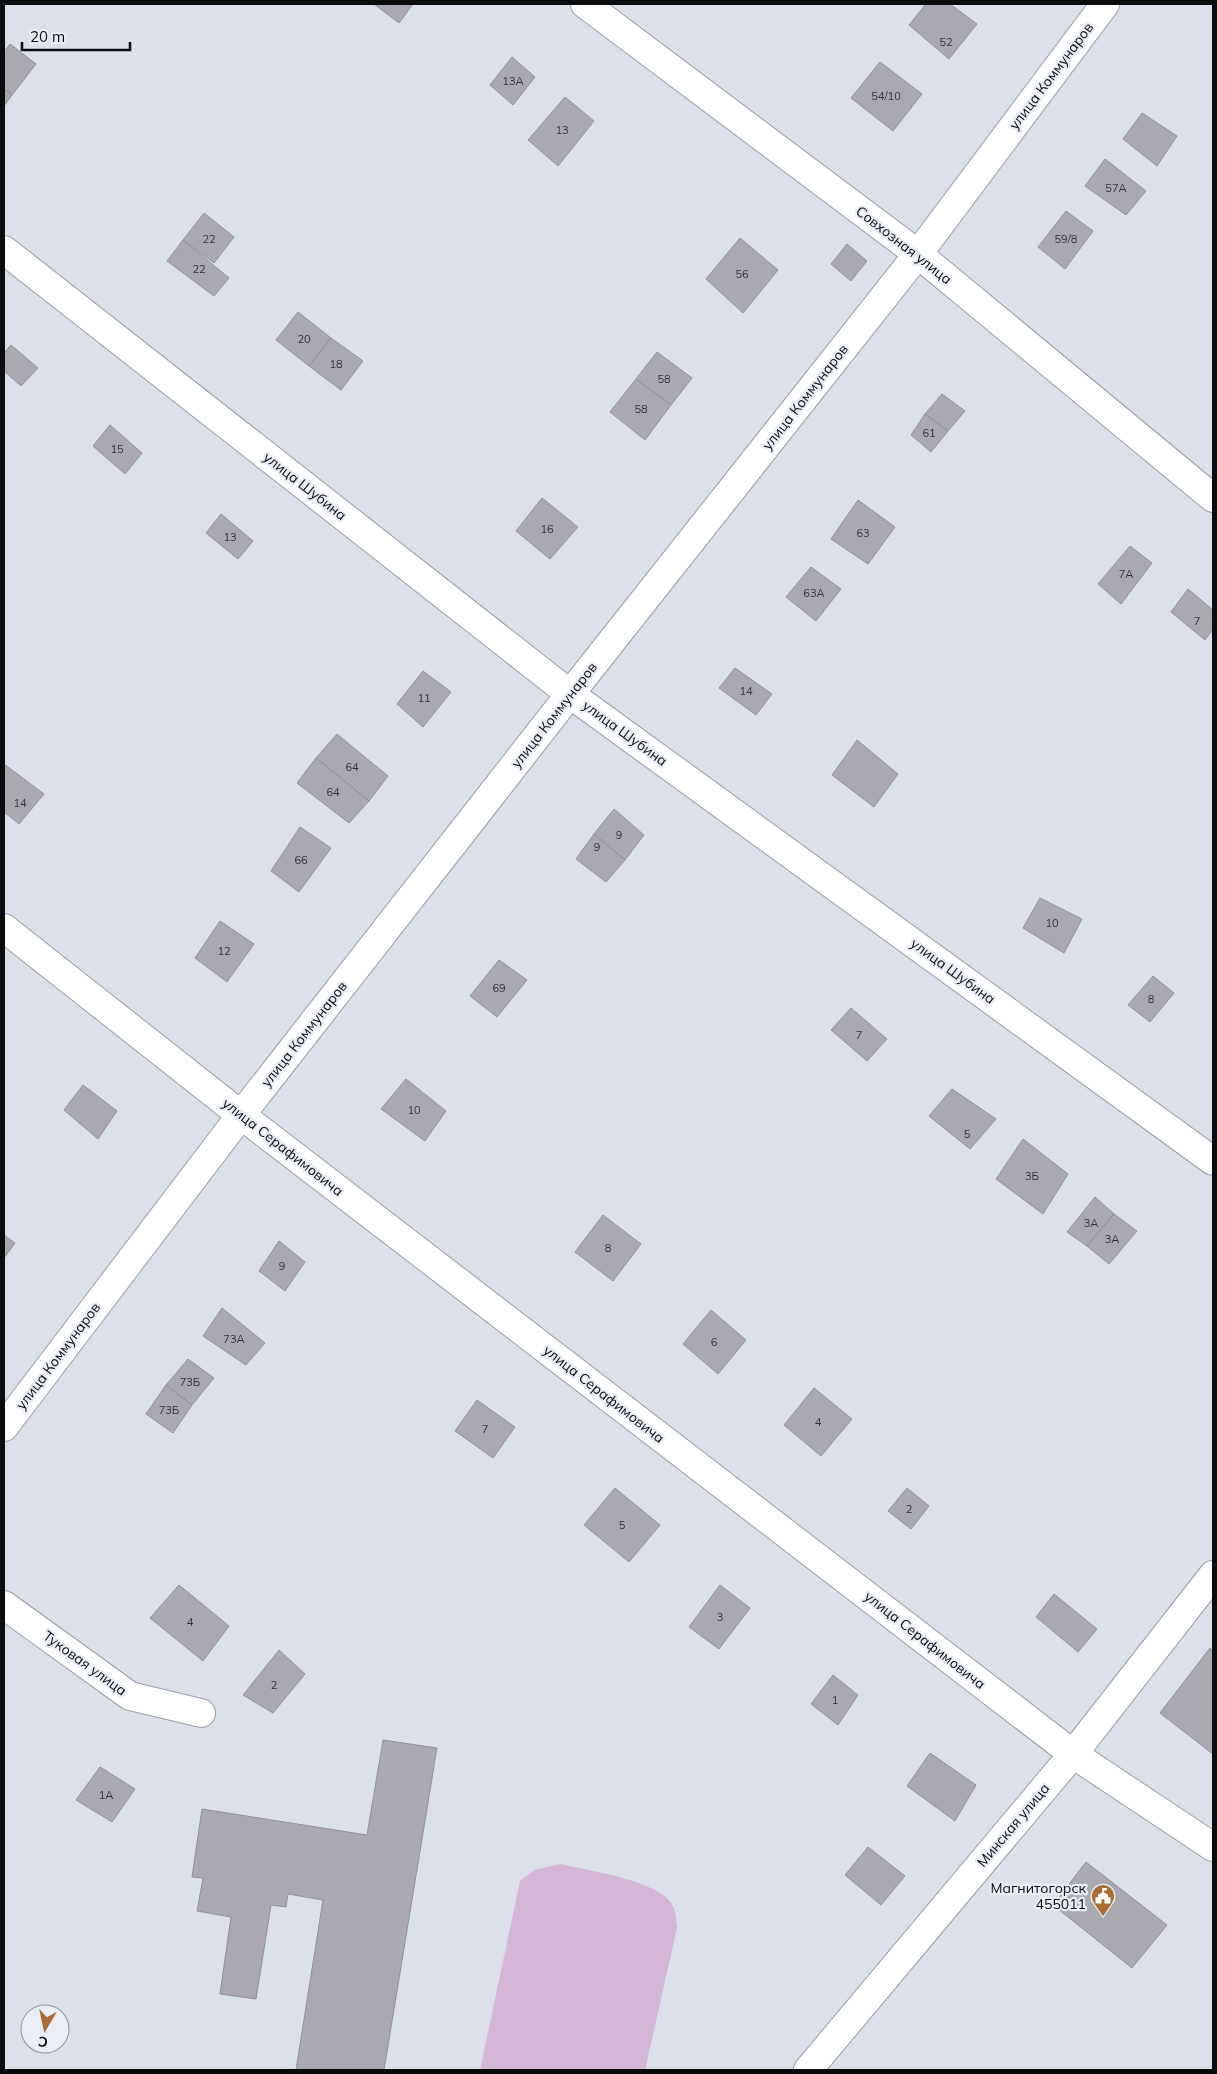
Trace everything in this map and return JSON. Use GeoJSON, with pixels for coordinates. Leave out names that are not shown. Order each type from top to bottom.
{"type":"FeatureCollection","features":[{"type":"Feature","properties":{"kind":"street","name":"Совхозная улица"},"geometry":{"type":"LineString","coordinates":[[584,4],[918,254],[1213,498]]}},
{"type":"Feature","properties":{"kind":"street","name":"улица Коммунаров"},"geometry":{"type":"LineString","coordinates":[[4,1427],[241,1115],[570,694],[918,254],[1105,4]]}},
{"type":"Feature","properties":{"kind":"street","name":"улица Шубина"},"geometry":{"type":"LineString","coordinates":[[4,250],[570,694],[1213,1161]]}},
{"type":"Feature","properties":{"kind":"street","name":"улица Серафимовича"},"geometry":{"type":"LineString","coordinates":[[4,928],[241,1115],[1073,1754],[1213,1847]]}},
{"type":"Feature","properties":{"kind":"street","name":"Минская улица"},"geometry":{"type":"LineString","coordinates":[[808,2070],[1073,1754],[1213,1575]]}},
{"type":"Feature","properties":{"kind":"street","name":"Туковая улица"},"geometry":{"type":"LineString","coordinates":[[4,1605],[130,1696],[201,1713]]}},
{"type":"Feature","properties":{"kind":"shaded area"},"geometry":{"type":"Polygon","coordinates":[[[560,1864],[605,1873],[641,1884],[668,1899],[674,1908],[677,1928],[645,2070],[480,2070],[520,1881],[534,1870],[560,1864]]]}},
{"type":"Feature","properties":{"kind":"building"},"geometry":{"type":"Polygon","coordinates":[[[374,4],[413,4],[399,23],[374,4]]]}},
{"type":"Feature","properties":{"kind":"building"},"geometry":{"type":"Polygon","coordinates":[[[926,4],[950,4],[977,24],[949,59],[909,25],[926,4]]]}},
{"type":"Feature","properties":{"kind":"building"},"geometry":{"type":"Polygon","coordinates":[[[10,44],[36,64],[12,95],[4,89],[4,52],[10,44]]]}},
{"type":"Feature","properties":{"kind":"building"},"geometry":{"type":"Polygon","coordinates":[[[512,57],[535,77],[513,105],[490,85],[512,57]]]}},
{"type":"Feature","properties":{"kind":"building"},"geometry":{"type":"Polygon","coordinates":[[[880,62],[922,94],[893,131],[851,98],[880,62]]]}},
{"type":"Feature","properties":{"kind":"building"},"geometry":{"type":"Polygon","coordinates":[[[4,89],[12,95],[4,106],[4,89]]]}},
{"type":"Feature","properties":{"kind":"building"},"geometry":{"type":"Polygon","coordinates":[[[565,97],[594,121],[558,166],[528,140],[565,97]]]}},
{"type":"Feature","properties":{"kind":"building"},"geometry":{"type":"Polygon","coordinates":[[[1142,113],[1177,136],[1157,166],[1123,139],[1142,113]]]}},
{"type":"Feature","properties":{"kind":"building"},"geometry":{"type":"Polygon","coordinates":[[[1105,159],[1146,191],[1126,215],[1085,186],[1105,159]]]}},
{"type":"Feature","properties":{"kind":"building"},"geometry":{"type":"Polygon","coordinates":[[[1066,211],[1093,231],[1065,269],[1038,247],[1066,211]]]}},
{"type":"Feature","properties":{"kind":"building"},"geometry":{"type":"Polygon","coordinates":[[[204,213],[234,237],[214,263],[183,240],[204,213]]]}},
{"type":"Feature","properties":{"kind":"building"},"geometry":{"type":"Polygon","coordinates":[[[740,238],[778,270],[743,313],[706,279],[740,238]]]}},
{"type":"Feature","properties":{"kind":"building"},"geometry":{"type":"Polygon","coordinates":[[[183,240],[229,278],[214,296],[167,261],[183,240]]]}},
{"type":"Feature","properties":{"kind":"building"},"geometry":{"type":"Polygon","coordinates":[[[847,244],[867,261],[851,281],[831,264],[847,244]]]}},
{"type":"Feature","properties":{"kind":"building"},"geometry":{"type":"Polygon","coordinates":[[[298,312],[331,338],[309,366],[276,340],[298,312]]]}},
{"type":"Feature","properties":{"kind":"building"},"geometry":{"type":"Polygon","coordinates":[[[331,338],[363,361],[341,390],[309,366],[331,338]]]}},
{"type":"Feature","properties":{"kind":"building"},"geometry":{"type":"Polygon","coordinates":[[[11,345],[38,368],[21,386],[4,371],[4,353],[11,345]]]}},
{"type":"Feature","properties":{"kind":"building"},"geometry":{"type":"Polygon","coordinates":[[[657,352],[692,378],[671,405],[636,379],[657,352]]]}},
{"type":"Feature","properties":{"kind":"building"},"geometry":{"type":"Polygon","coordinates":[[[636,379],[671,405],[645,440],[610,412],[636,379]]]}},
{"type":"Feature","properties":{"kind":"building"},"geometry":{"type":"Polygon","coordinates":[[[942,394],[965,411],[948,431],[925,414],[942,394]]]}},
{"type":"Feature","properties":{"kind":"building"},"geometry":{"type":"Polygon","coordinates":[[[925,414],[948,431],[931,452],[911,435],[925,414]]]}},
{"type":"Feature","properties":{"kind":"building"},"geometry":{"type":"Polygon","coordinates":[[[110,425],[142,453],[125,474],[93,446],[110,425]]]}},
{"type":"Feature","properties":{"kind":"building"},"geometry":{"type":"Polygon","coordinates":[[[542,498],[578,527],[550,559],[516,531],[542,498]]]}},
{"type":"Feature","properties":{"kind":"building"},"geometry":{"type":"Polygon","coordinates":[[[858,500],[895,527],[868,564],[831,539],[858,500]]]}},
{"type":"Feature","properties":{"kind":"building"},"geometry":{"type":"Polygon","coordinates":[[[221,514],[253,541],[238,559],[206,533],[221,514]]]}},
{"type":"Feature","properties":{"kind":"building"},"geometry":{"type":"Polygon","coordinates":[[[1130,546],[1152,563],[1121,604],[1098,584],[1130,546]]]}},
{"type":"Feature","properties":{"kind":"building"},"geometry":{"type":"Polygon","coordinates":[[[811,567],[841,589],[816,621],[786,597],[811,567]]]}},
{"type":"Feature","properties":{"kind":"building"},"geometry":{"type":"Polygon","coordinates":[[[1188,589],[1213,610],[1213,629],[1205,640],[1171,612],[1188,589]]]}},
{"type":"Feature","properties":{"kind":"building"},"geometry":{"type":"Polygon","coordinates":[[[735,668],[772,694],[756,715],[719,688],[735,668]]]}},
{"type":"Feature","properties":{"kind":"building"},"geometry":{"type":"Polygon","coordinates":[[[423,671],[451,692],[423,727],[397,704],[423,671]]]}},
{"type":"Feature","properties":{"kind":"building"},"geometry":{"type":"Polygon","coordinates":[[[337,734],[388,776],[369,801],[316,758],[337,734]]]}},
{"type":"Feature","properties":{"kind":"building"},"geometry":{"type":"Polygon","coordinates":[[[857,740],[898,774],[874,807],[832,775],[857,740]]]}},
{"type":"Feature","properties":{"kind":"building"},"geometry":{"type":"Polygon","coordinates":[[[316,758],[369,801],[349,823],[297,783],[316,758]]]}},
{"type":"Feature","properties":{"kind":"building"},"geometry":{"type":"Polygon","coordinates":[[[4,764],[44,794],[19,824],[4,812],[4,764]]]}},
{"type":"Feature","properties":{"kind":"building"},"geometry":{"type":"Polygon","coordinates":[[[614,809],[644,835],[625,860],[594,834],[614,809]]]}},
{"type":"Feature","properties":{"kind":"building"},"geometry":{"type":"Polygon","coordinates":[[[300,827],[331,848],[299,892],[271,871],[300,827]]]}},
{"type":"Feature","properties":{"kind":"building"},"geometry":{"type":"Polygon","coordinates":[[[594,834],[625,860],[606,882],[576,859],[594,834]]]}},
{"type":"Feature","properties":{"kind":"building"},"geometry":{"type":"Polygon","coordinates":[[[1040,898],[1082,919],[1064,953],[1023,928],[1040,898]]]}},
{"type":"Feature","properties":{"kind":"building"},"geometry":{"type":"Polygon","coordinates":[[[220,921],[254,944],[227,982],[195,958],[220,921]]]}},
{"type":"Feature","properties":{"kind":"building"},"geometry":{"type":"Polygon","coordinates":[[[499,960],[527,980],[497,1017],[470,996],[499,960]]]}},
{"type":"Feature","properties":{"kind":"building"},"geometry":{"type":"Polygon","coordinates":[[[1153,976],[1174,993],[1150,1022],[1128,1005],[1153,976]]]}},
{"type":"Feature","properties":{"kind":"building"},"geometry":{"type":"Polygon","coordinates":[[[851,1008],[887,1039],[867,1061],[831,1030],[851,1008]]]}},
{"type":"Feature","properties":{"kind":"building"},"geometry":{"type":"Polygon","coordinates":[[[406,1079],[446,1111],[425,1141],[381,1109],[406,1079]]]}},
{"type":"Feature","properties":{"kind":"building"},"geometry":{"type":"Polygon","coordinates":[[[83,1085],[117,1111],[98,1139],[64,1110],[83,1085]]]}},
{"type":"Feature","properties":{"kind":"building"},"geometry":{"type":"Polygon","coordinates":[[[952,1089],[996,1119],[970,1149],[929,1116],[952,1089]]]}},
{"type":"Feature","properties":{"kind":"building"},"geometry":{"type":"Polygon","coordinates":[[[1023,1139],[1068,1174],[1043,1214],[996,1179],[1023,1139]]]}},
{"type":"Feature","properties":{"kind":"building"},"geometry":{"type":"Polygon","coordinates":[[[1095,1197],[1114,1214],[1087,1246],[1067,1232],[1095,1197]]]}},
{"type":"Feature","properties":{"kind":"building"},"geometry":{"type":"Polygon","coordinates":[[[1114,1214],[1137,1231],[1109,1264],[1087,1246],[1114,1214]]]}},
{"type":"Feature","properties":{"kind":"building"},"geometry":{"type":"Polygon","coordinates":[[[603,1215],[641,1244],[613,1281],[575,1252],[603,1215]]]}},
{"type":"Feature","properties":{"kind":"building"},"geometry":{"type":"Polygon","coordinates":[[[4,1235],[15,1243],[4,1258],[4,1235]]]}},
{"type":"Feature","properties":{"kind":"building"},"geometry":{"type":"Polygon","coordinates":[[[279,1241],[305,1262],[285,1291],[259,1271],[279,1241]]]}},
{"type":"Feature","properties":{"kind":"building"},"geometry":{"type":"Polygon","coordinates":[[[222,1308],[265,1343],[246,1365],[203,1336],[222,1308]]]}},
{"type":"Feature","properties":{"kind":"building"},"geometry":{"type":"Polygon","coordinates":[[[711,1310],[746,1340],[718,1374],[683,1344],[711,1310]]]}},
{"type":"Feature","properties":{"kind":"building"},"geometry":{"type":"Polygon","coordinates":[[[188,1359],[214,1378],[192,1405],[166,1385],[188,1359]]]}},
{"type":"Feature","properties":{"kind":"building"},"geometry":{"type":"Polygon","coordinates":[[[166,1385],[192,1405],[173,1433],[146,1414],[166,1385]]]}},
{"type":"Feature","properties":{"kind":"building"},"geometry":{"type":"Polygon","coordinates":[[[814,1388],[852,1419],[821,1456],[784,1425],[814,1388]]]}},
{"type":"Feature","properties":{"kind":"building"},"geometry":{"type":"Polygon","coordinates":[[[477,1400],[515,1427],[493,1458],[455,1431],[477,1400]]]}},
{"type":"Feature","properties":{"kind":"building"},"geometry":{"type":"Polygon","coordinates":[[[615,1488],[660,1525],[629,1562],[584,1525],[615,1488]]]}},
{"type":"Feature","properties":{"kind":"building"},"geometry":{"type":"Polygon","coordinates":[[[907,1488],[929,1506],[911,1529],[888,1511],[907,1488]]]}},
{"type":"Feature","properties":{"kind":"building"},"geometry":{"type":"Polygon","coordinates":[[[179,1585],[229,1626],[203,1661],[150,1618],[179,1585]]]}},
{"type":"Feature","properties":{"kind":"building"},"geometry":{"type":"Polygon","coordinates":[[[720,1585],[750,1608],[719,1649],[689,1627],[720,1585]]]}},
{"type":"Feature","properties":{"kind":"building"},"geometry":{"type":"Polygon","coordinates":[[[1054,1594],[1097,1629],[1078,1652],[1036,1617],[1054,1594]]]}},
{"type":"Feature","properties":{"kind":"building"},"geometry":{"type":"Polygon","coordinates":[[[1210,1648],[1213,1651],[1213,1754],[1160,1713],[1210,1648]]]}},
{"type":"Feature","properties":{"kind":"building"},"geometry":{"type":"Polygon","coordinates":[[[279,1650],[305,1674],[273,1713],[243,1695],[279,1650]]]}},
{"type":"Feature","properties":{"kind":"building"},"geometry":{"type":"Polygon","coordinates":[[[833,1675],[858,1695],[838,1725],[811,1704],[833,1675]]]}},
{"type":"Feature","properties":{"kind":"building"},"geometry":{"type":"Polygon","coordinates":[[[383,1740],[437,1748],[384,2070],[296,2070],[323,1900],[288,1894],[286,1907],[271,1905],[256,1999],[220,1994],[231,1917],[197,1911],[203,1878],[192,1877],[202,1809],[367,1835],[383,1740]]]}},
{"type":"Feature","properties":{"kind":"building"},"geometry":{"type":"Polygon","coordinates":[[[930,1753],[976,1785],[955,1821],[907,1786],[930,1753]]]}},
{"type":"Feature","properties":{"kind":"building"},"geometry":{"type":"Polygon","coordinates":[[[100,1767],[135,1789],[112,1822],[76,1800],[100,1767]]]}},
{"type":"Feature","properties":{"kind":"building"},"geometry":{"type":"Polygon","coordinates":[[[868,1847],[905,1876],[881,1905],[845,1875],[868,1847]]]}},
{"type":"Feature","properties":{"kind":"building"},"geometry":{"type":"Polygon","coordinates":[[[1086,1862],[1167,1925],[1132,1968],[1053,1905],[1086,1862]]]}},
{"type":"Feature","properties":{"kind":"place","name":"Магнитогорск 455011"},"geometry":{"type":"Point","coordinates":[1103,1917]}}]}
